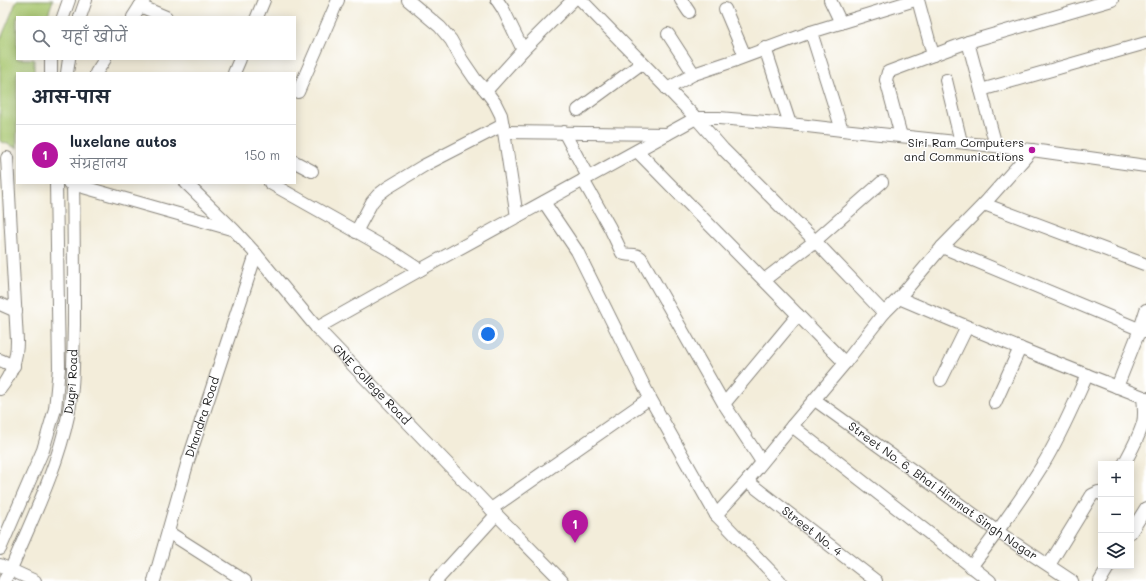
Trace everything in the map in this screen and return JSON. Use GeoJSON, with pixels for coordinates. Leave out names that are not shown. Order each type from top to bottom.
{"type":"FeatureCollection","features":[{"type":"Feature","properties":{"kind":"street"},"geometry":{"type":"LineString","coordinates":[[63,16],[69,0]]}},
{"type":"Feature","properties":{"kind":"street"},"geometry":{"type":"LineString","coordinates":[[80,16],[86,0]]}},
{"type":"Feature","properties":{"kind":"street"},"geometry":{"type":"LineString","coordinates":[[257,16],[264,0]]}},
{"type":"Feature","properties":{"kind":"street"},"geometry":{"type":"LineString","coordinates":[[298,92],[338,0]]}},
{"type":"Feature","properties":{"kind":"street"},"geometry":{"type":"LineString","coordinates":[[408,0],[440,27],[448,36],[476,80],[495,104],[504,129],[516,217]]}},
{"type":"Feature","properties":{"kind":"street"},"geometry":{"type":"LineString","coordinates":[[497,0],[503,8],[523,50]]}},
{"type":"Feature","properties":{"kind":"street"},"geometry":{"type":"LineString","coordinates":[[486,92],[523,50],[573,0]]}},
{"type":"Feature","properties":{"kind":"street"},"geometry":{"type":"LineString","coordinates":[[581,0],[696,118],[723,149],[815,241],[884,314]]}},
{"type":"Feature","properties":{"kind":"street"},"geometry":{"type":"LineString","coordinates":[[681,0],[689,12]]}},
{"type":"Feature","properties":{"kind":"street"},"geometry":{"type":"LineString","coordinates":[[830,0],[842,23]]}},
{"type":"Feature","properties":{"kind":"street"},"geometry":{"type":"LineString","coordinates":[[667,89],[694,74],[811,32],[842,23],[887,4],[917,0],[933,55]]}},
{"type":"Feature","properties":{"kind":"street"},"geometry":{"type":"LineString","coordinates":[[901,136],[886,80],[886,75],[888,72],[968,42],[1112,0]]}},
{"type":"Feature","properties":{"kind":"street"},"geometry":{"type":"LineString","coordinates":[[134,16],[142,3],[164,16]]}},
{"type":"Feature","properties":{"kind":"street"},"geometry":{"type":"LineString","coordinates":[[725,9],[745,56]]}},
{"type":"Feature","properties":{"kind":"street"},"geometry":{"type":"LineString","coordinates":[[811,32],[842,130]]}},
{"type":"Feature","properties":{"kind":"street"},"geometry":{"type":"LineString","coordinates":[[668,34],[694,74]]}},
{"type":"Feature","properties":{"kind":"street"},"geometry":{"type":"LineString","coordinates":[[968,42],[996,146]]}},
{"type":"Feature","properties":{"kind":"street"},"geometry":{"type":"LineString","coordinates":[[981,90],[1146,43]]}},
{"type":"Feature","properties":{"kind":"street"},"geometry":{"type":"LineString","coordinates":[[765,48],[790,124]]}},
{"type":"Feature","properties":{"kind":"street"},"geometry":{"type":"LineString","coordinates":[[51,60],[51,72]]}},
{"type":"Feature","properties":{"kind":"street"},"geometry":{"type":"LineString","coordinates":[[67,72],[69,60]]}},
{"type":"Feature","properties":{"kind":"street"},"geometry":{"type":"LineString","coordinates":[[97,72],[105,60]]}},
{"type":"Feature","properties":{"kind":"street"},"geometry":{"type":"LineString","coordinates":[[234,72],[240,60]]}},
{"type":"Feature","properties":{"kind":"street"},"geometry":{"type":"LineString","coordinates":[[578,110],[642,63]]}},
{"type":"Feature","properties":{"kind":"street"},"geometry":{"type":"LineString","coordinates":[[946,80],[961,142]]}},
{"type":"Feature","properties":{"kind":"street"},"geometry":{"type":"LineString","coordinates":[[317,328],[696,118],[719,118],[790,124],[961,142],[1032,150],[1146,166]]}},
{"type":"Feature","properties":{"kind":"street"},"geometry":{"type":"LineString","coordinates":[[356,232],[372,202],[387,188],[425,165],[504,129],[666,134]]}},
{"type":"Feature","properties":{"kind":"street"},"geometry":{"type":"LineString","coordinates":[[564,132],[622,253],[624,255],[636,255],[641,258],[724,404],[762,462]]}},
{"type":"Feature","properties":{"kind":"street"},"geometry":{"type":"LineString","coordinates":[[716,515],[747,481],[884,314],[942,247],[984,204],[1032,150]]}},
{"type":"Feature","properties":{"kind":"street"},"geometry":{"type":"LineString","coordinates":[[637,151],[845,363]]}},
{"type":"Feature","properties":{"kind":"street"},"geometry":{"type":"LineString","coordinates":[[0,174],[8,158]]}},
{"type":"Feature","properties":{"kind":"street"},"geometry":{"type":"LineString","coordinates":[[0,388],[14,366],[17,349],[8,158]]}},
{"type":"Feature","properties":{"kind":"street"},"geometry":{"type":"LineString","coordinates":[[296,163],[312,171]]}},
{"type":"Feature","properties":{"kind":"street"},"geometry":{"type":"LineString","coordinates":[[764,280],[815,241],[882,182]]}},
{"type":"Feature","properties":{"kind":"street","name":"Dugri Road"},"geometry":{"type":"LineString","coordinates":[[0,549],[5,531],[43,450],[55,409],[59,368],[56,184]]}},
{"type":"Feature","properties":{"kind":"street","name":"Dugri Road"},"geometry":{"type":"LineString","coordinates":[[4,581],[6,567],[48,480],[62,440],[68,415],[72,391],[73,362],[72,184]]}},
{"type":"Feature","properties":{"kind":"street"},"geometry":{"type":"LineString","coordinates":[[75,184],[234,230]]}},
{"type":"Feature","properties":{"kind":"street"},"geometry":{"type":"LineString","coordinates":[[272,184],[391,251],[420,270]]}},
{"type":"Feature","properties":{"kind":"street","name":"GNE College Road"},"geometry":{"type":"LineString","coordinates":[[192,185],[256,254],[317,328],[562,581]]}},
{"type":"Feature","properties":{"kind":"street"},"geometry":{"type":"LineString","coordinates":[[544,202],[577,251],[650,398],[716,515],[780,581]]}},
{"type":"Feature","properties":{"kind":"street"},"geometry":{"type":"LineString","coordinates":[[984,204],[1145,262]]}},
{"type":"Feature","properties":{"kind":"street"},"geometry":{"type":"LineString","coordinates":[[942,247],[1143,330]]}},
{"type":"Feature","properties":{"kind":"street","name":"Dhandra Road"},"geometry":{"type":"LineString","coordinates":[[154,581],[188,461],[256,254]]}},
{"type":"Feature","properties":{"kind":"street"},"geometry":{"type":"LineString","coordinates":[[899,298],[967,327],[1145,398],[1143,422],[1126,461]]}},
{"type":"Feature","properties":{"kind":"street"},"geometry":{"type":"LineString","coordinates":[[0,304],[16,311]]}},
{"type":"Feature","properties":{"kind":"street"},"geometry":{"type":"LineString","coordinates":[[1117,387],[1143,330],[1146,310]]}},
{"type":"Feature","properties":{"kind":"street"},"geometry":{"type":"LineString","coordinates":[[724,404],[798,316]]}},
{"type":"Feature","properties":{"kind":"street"},"geometry":{"type":"LineString","coordinates":[[941,380],[967,327]]}},
{"type":"Feature","properties":{"kind":"street"},"geometry":{"type":"LineString","coordinates":[[995,403],[1020,348]]}},
{"type":"Feature","properties":{"kind":"street"},"geometry":{"type":"LineString","coordinates":[[0,360],[14,366]]}},
{"type":"Feature","properties":{"kind":"street"},"geometry":{"type":"LineString","coordinates":[[972,567],[998,532],[1042,465],[1066,421],[1087,375]]}},
{"type":"Feature","properties":{"kind":"street"},"geometry":{"type":"LineString","coordinates":[[436,581],[494,512],[650,398]]}},
{"type":"Feature","properties":{"kind":"street","name":"Street No. 6, Bhai Himmat Singh Nagar"},"geometry":{"type":"LineString","coordinates":[[815,400],[998,532],[1072,581]]}},
{"type":"Feature","properties":{"kind":"street"},"geometry":{"type":"LineString","coordinates":[[792,426],[990,581]]}},
{"type":"Feature","properties":{"kind":"street","name":"Street No. 4"},"geometry":{"type":"LineString","coordinates":[[747,481],[876,581]]}},
{"type":"Feature","properties":{"kind":"street"},"geometry":{"type":"LineString","coordinates":[[1049,565],[1092,495],[1098,492]]}},
{"type":"Feature","properties":{"kind":"street"},"geometry":{"type":"LineString","coordinates":[[1135,516],[1146,508]]}},
{"type":"Feature","properties":{"kind":"street"},"geometry":{"type":"LineString","coordinates":[[168,532],[245,581]]}},
{"type":"Feature","properties":{"kind":"street"},"geometry":{"type":"LineString","coordinates":[[6,567],[35,581]]}},
{"type":"Feature","properties":{"kind":"street"},"geometry":{"type":"LineString","coordinates":[[1100,581],[1107,569]]}},
{"type":"Feature","properties":{"kind":"green space"},"geometry":{"type":"Polygon","coordinates":[[[17,0],[53,0],[47,16],[16,16],[16,60],[34,60],[34,72],[16,72],[16,148],[0,141],[0,41],[17,0]]]}},
{"type":"Feature","properties":{"kind":"place","name":"Siri Ram Computers and Communications"},"geometry":{"type":"Point","coordinates":[1032,150]}},
{"type":"Feature","properties":{"kind":"place","name":"luxelane autos"},"geometry":{"type":"Point","coordinates":[575,543]}}]}
